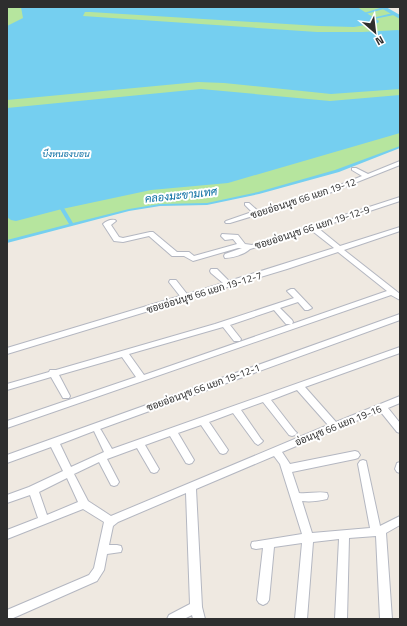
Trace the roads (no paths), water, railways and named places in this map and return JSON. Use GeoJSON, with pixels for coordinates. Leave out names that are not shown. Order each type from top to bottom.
{"type":"FeatureCollection","features":[{"type":"Feature","properties":{"kind":"street","name":"ซอยอ่อนนุช 66 แยก 19-12"},"geometry":{"type":"LineString","coordinates":[[228,222],[330,191],[400,163]]}},
{"type":"Feature","properties":{"kind":"street"},"geometry":{"type":"LineString","coordinates":[[354,169],[367,176]]}},
{"type":"Feature","properties":{"kind":"street","name":"ซอยอ่อนนุช 66 แยก 19-12-9"},"geometry":{"type":"LineString","coordinates":[[113,221],[107,224],[118,239],[122,240],[150,234],[175,254],[187,254],[192,259],[312,227],[400,199]]}},
{"type":"Feature","properties":{"kind":"street"},"geometry":{"type":"LineString","coordinates":[[247,204],[257,213]]}},
{"type":"Feature","properties":{"kind":"street"},"geometry":{"type":"LineString","coordinates":[[312,227],[400,298]]}},
{"type":"Feature","properties":{"kind":"street","name":"ซอยอ่อนนุช 66 แยก 19-12-7"},"geometry":{"type":"LineString","coordinates":[[7,351],[400,230]]}},
{"type":"Feature","properties":{"kind":"street"},"geometry":{"type":"LineString","coordinates":[[225,236],[228,238],[235,237],[245,246],[246,250],[228,256]]}},
{"type":"Feature","properties":{"kind":"street"},"geometry":{"type":"LineString","coordinates":[[380,236],[387,242]]}},
{"type":"Feature","properties":{"kind":"street"},"geometry":{"type":"LineString","coordinates":[[214,271],[228,284]]}},
{"type":"Feature","properties":{"kind":"street"},"geometry":{"type":"LineString","coordinates":[[173,282],[185,297]]}},
{"type":"Feature","properties":{"kind":"street"},"geometry":{"type":"LineString","coordinates":[[291,291],[308,308]]}},
{"type":"Feature","properties":{"kind":"street"},"geometry":{"type":"LineString","coordinates":[[7,425],[392,292]]}},
{"type":"Feature","properties":{"kind":"street"},"geometry":{"type":"LineString","coordinates":[[7,387],[53,372],[225,324],[299,299]]}},
{"type":"Feature","properties":{"kind":"street"},"geometry":{"type":"LineString","coordinates":[[275,307],[289,322]]}},
{"type":"Feature","properties":{"kind":"street","name":"ซอยอ่อนนุช 66 แยก 19-12-1"},"geometry":{"type":"LineString","coordinates":[[7,459],[400,317]]}},
{"type":"Feature","properties":{"kind":"street"},"geometry":{"type":"LineString","coordinates":[[225,324],[237,339]]}},
{"type":"Feature","properties":{"kind":"street"},"geometry":{"type":"LineString","coordinates":[[7,499],[33,490],[105,456],[139,443],[400,350]]}},
{"type":"Feature","properties":{"kind":"street"},"geometry":{"type":"LineString","coordinates":[[124,353],[140,376]]}},
{"type":"Feature","properties":{"kind":"street"},"geometry":{"type":"LineString","coordinates":[[53,372],[66,396]]}},
{"type":"Feature","properties":{"kind":"street"},"geometry":{"type":"LineString","coordinates":[[299,386],[334,426]]}},
{"type":"Feature","properties":{"kind":"street"},"geometry":{"type":"LineString","coordinates":[[265,398],[292,433]]}},
{"type":"Feature","properties":{"kind":"street","name":"อ่อนนุช 66 แยก 19-16"},"geometry":{"type":"LineString","coordinates":[[110,521],[334,426],[399,401]]}},
{"type":"Feature","properties":{"kind":"street"},"geometry":{"type":"LineString","coordinates":[[382,407],[400,430]]}},
{"type":"Feature","properties":{"kind":"street"},"geometry":{"type":"LineString","coordinates":[[235,409],[258,441]]}},
{"type":"Feature","properties":{"kind":"street"},"geometry":{"type":"LineString","coordinates":[[203,420],[223,450]]}},
{"type":"Feature","properties":{"kind":"street"},"geometry":{"type":"LineString","coordinates":[[172,431],[189,460]]}},
{"type":"Feature","properties":{"kind":"street"},"geometry":{"type":"LineString","coordinates":[[98,432],[114,482]]}},
{"type":"Feature","properties":{"kind":"street"},"geometry":{"type":"LineString","coordinates":[[7,615],[93,578],[99,570],[106,529],[110,521],[84,504],[54,442]]}},
{"type":"Feature","properties":{"kind":"street"},"geometry":{"type":"LineString","coordinates":[[139,443],[154,469]]}},
{"type":"Feature","properties":{"kind":"street"},"geometry":{"type":"LineString","coordinates":[[276,451],[285,463],[308,538],[301,619]]}},
{"type":"Feature","properties":{"kind":"street"},"geometry":{"type":"LineString","coordinates":[[286,468],[355,455]]}},
{"type":"Feature","properties":{"kind":"street"},"geometry":{"type":"LineString","coordinates":[[363,464],[378,531],[386,619]]}},
{"type":"Feature","properties":{"kind":"street"},"geometry":{"type":"LineString","coordinates":[[192,486],[196,607],[199,619]]}},
{"type":"Feature","properties":{"kind":"street"},"geometry":{"type":"LineString","coordinates":[[33,490],[42,515]]}},
{"type":"Feature","properties":{"kind":"street"},"geometry":{"type":"LineString","coordinates":[[296,496],[308,498],[323,496]]}},
{"type":"Feature","properties":{"kind":"street"},"geometry":{"type":"LineString","coordinates":[[7,535],[84,504]]}},
{"type":"Feature","properties":{"kind":"street"},"geometry":{"type":"LineString","coordinates":[[256,545],[378,531],[400,520]]}},
{"type":"Feature","properties":{"kind":"street"},"geometry":{"type":"LineString","coordinates":[[341,619],[344,534]]}},
{"type":"Feature","properties":{"kind":"street"},"geometry":{"type":"LineString","coordinates":[[263,600],[269,544]]}},
{"type":"Feature","properties":{"kind":"street"},"geometry":{"type":"LineString","coordinates":[[103,550],[117,549]]}},
{"type":"Feature","properties":{"kind":"street"},"geometry":{"type":"LineString","coordinates":[[173,619],[196,607]]}},
{"type":"Feature","properties":{"kind":"water"},"geometry":{"type":"Polygon","coordinates":[[[21,7],[357,7],[379,21],[378,23],[354,27],[90,12],[85,12],[83,16],[317,32],[398,30],[400,31],[400,89],[331,94],[224,83],[198,82],[7,100],[7,26],[23,18],[21,7]]]}},
{"type":"Feature","properties":{"kind":"water","name":"บึงหนองบอน"},"geometry":{"type":"Polygon","coordinates":[[[201,89],[330,101],[400,95],[400,133],[228,183],[151,190],[62,209],[16,221],[7,217],[7,108],[201,89]]]}},
{"type":"Feature","properties":{"kind":"waterway"},"geometry":{"type":"LineString","coordinates":[[382,7],[400,17]]}},
{"type":"Feature","properties":{"kind":"waterway"},"geometry":{"type":"LineString","coordinates":[[366,13],[383,8]]}},
{"type":"Feature","properties":{"kind":"waterway"},"geometry":{"type":"LineString","coordinates":[[374,18],[393,14]]}},
{"type":"Feature","properties":{"kind":"waterway","name":"คลองมะขามเทศ"},"geometry":{"type":"LineString","coordinates":[[72,225],[129,210],[160,205],[207,204],[259,193],[337,171],[400,147]]}},
{"type":"Feature","properties":{"kind":"waterway"},"geometry":{"type":"LineString","coordinates":[[62,209],[72,225]]}},
{"type":"Feature","properties":{"kind":"waterway","name":"คลองมะขามเทศ"},"geometry":{"type":"LineString","coordinates":[[7,242],[72,225]]}}]}
